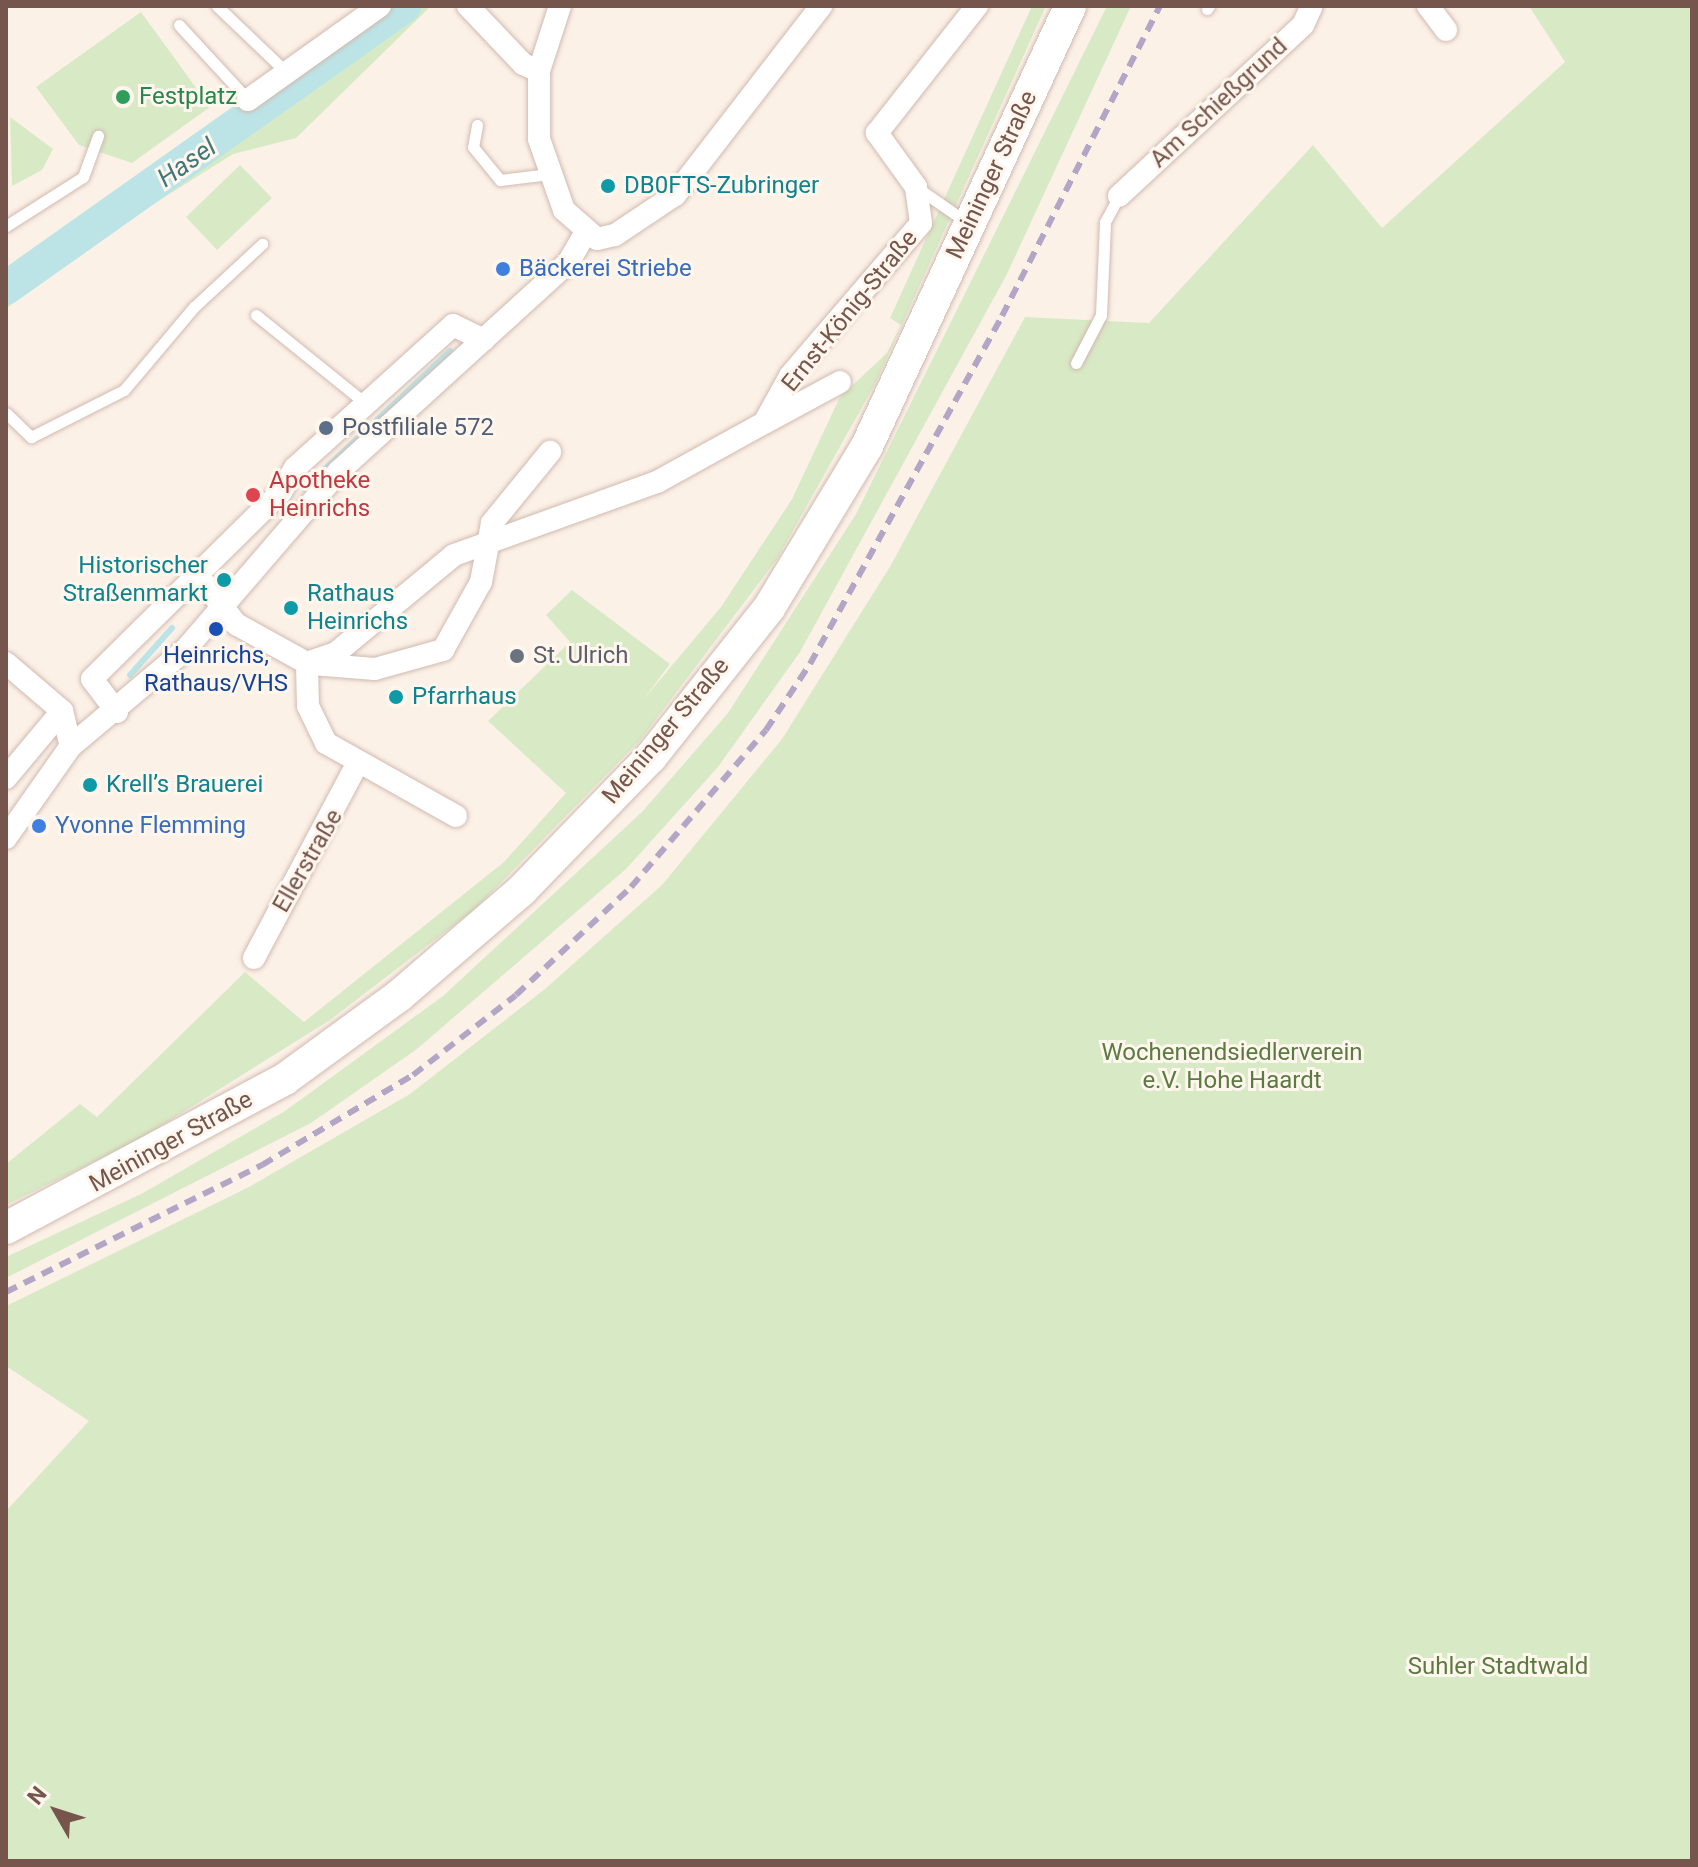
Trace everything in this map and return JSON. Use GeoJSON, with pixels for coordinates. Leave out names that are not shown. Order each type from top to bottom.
{"type":"FeatureCollection","features":[{"type":"Feature","properties":{"kind":"main road","name":"Meininger Straße"},"geometry":{"type":"LineString","coordinates":[[6,1228],[285,1079],[400,995],[522,890],[651,757],[769,608],[867,446],[1070,6]]}},
{"type":"Feature","properties":{"kind":"street"},"geometry":{"type":"LineString","coordinates":[[248,100],[380,6]]}},
{"type":"Feature","properties":{"kind":"street"},"geometry":{"type":"LineString","coordinates":[[560,6],[539,71],[539,139],[564,210],[585,234],[615,235],[675,195],[821,6]]}},
{"type":"Feature","properties":{"kind":"street"},"geometry":{"type":"LineString","coordinates":[[916,187],[877,133],[977,6]]}},
{"type":"Feature","properties":{"kind":"street","name":"Am Schießgrund"},"geometry":{"type":"LineString","coordinates":[[1119,196],[1303,25],[1312,6]]}},
{"type":"Feature","properties":{"kind":"street"},"geometry":{"type":"LineString","coordinates":[[1428,6],[1446,30]]}},
{"type":"Feature","properties":{"kind":"street"},"geometry":{"type":"LineString","coordinates":[[465,8],[539,71]]}},
{"type":"Feature","properties":{"kind":"street","name":"Ernst-König-Straße"},"geometry":{"type":"LineString","coordinates":[[764,423],[790,376],[905,248],[921,223],[916,187]]}},
{"type":"Feature","properties":{"kind":"street"},"geometry":{"type":"LineString","coordinates":[[117,712],[92,679],[199,577],[281,492],[295,468],[375,417],[484,340],[568,263],[585,234]]}},
{"type":"Feature","properties":{"kind":"street"},"geometry":{"type":"LineString","coordinates":[[6,838],[71,746],[117,712],[227,606],[375,417],[453,325],[484,340]]}},
{"type":"Feature","properties":{"kind":"street","name":"Ernst-König-Straße"},"geometry":{"type":"LineString","coordinates":[[307,663],[336,653],[454,555],[657,482],[840,382]]}},
{"type":"Feature","properties":{"kind":"street","name":"Ernst-König-Straße"},"geometry":{"type":"LineString","coordinates":[[484,543],[550,452]]}},
{"type":"Feature","properties":{"kind":"street"},"geometry":{"type":"LineString","coordinates":[[281,492],[303,511]]}},
{"type":"Feature","properties":{"kind":"street"},"geometry":{"type":"LineString","coordinates":[[199,577],[227,606],[236,624],[307,663],[375,669],[443,650],[481,582],[484,543]]}},
{"type":"Feature","properties":{"kind":"street"},"geometry":{"type":"LineString","coordinates":[[6,663],[62,711],[71,746]]}},
{"type":"Feature","properties":{"kind":"street"},"geometry":{"type":"LineString","coordinates":[[307,663],[316,731],[358,762],[456,816]]}},
{"type":"Feature","properties":{"kind":"street"},"geometry":{"type":"LineString","coordinates":[[6,778],[62,711]]}},
{"type":"Feature","properties":{"kind":"street","name":"Ellerstraße"},"geometry":{"type":"LineString","coordinates":[[254,958],[358,762]]}},
{"type":"Feature","properties":{"kind":"lane"},"geometry":{"type":"LineString","coordinates":[[217,6],[287,73]]}},
{"type":"Feature","properties":{"kind":"lane"},"geometry":{"type":"LineString","coordinates":[[179,25],[248,100]]}},
{"type":"Feature","properties":{"kind":"lane"},"geometry":{"type":"LineString","coordinates":[[477,125],[473,147],[500,180],[550,174]]}},
{"type":"Feature","properties":{"kind":"lane"},"geometry":{"type":"LineString","coordinates":[[6,226],[83,177],[98,136]]}},
{"type":"Feature","properties":{"kind":"lane"},"geometry":{"type":"LineString","coordinates":[[916,187],[970,224]]}},
{"type":"Feature","properties":{"kind":"lane"},"geometry":{"type":"LineString","coordinates":[[1076,363],[1101,315],[1105,222],[1119,196]]}},
{"type":"Feature","properties":{"kind":"lane"},"geometry":{"type":"LineString","coordinates":[[6,413],[31,437],[124,390],[194,307],[262,244]]}},
{"type":"Feature","properties":{"kind":"lane"},"geometry":{"type":"LineString","coordinates":[[256,315],[375,417]]}},
{"type":"Feature","properties":{"kind":"green space"},"geometry":{"type":"Polygon","coordinates":[[[392,6],[431,6],[296,138],[233,154],[68,258],[6,309],[6,271],[343,43],[351,45],[392,6]]]}},
{"type":"Feature","properties":{"kind":"green space"},"geometry":{"type":"Polygon","coordinates":[[[1032,6],[1046,6],[875,384],[777,559],[641,739],[475,909],[330,1020],[140,1139],[6,1205],[6,1164],[80,1104],[97,1117],[245,972],[304,1022],[504,862],[566,793],[488,721],[570,642],[546,615],[572,590],[670,664],[643,700],[721,607],[792,499],[840,397],[887,353],[901,325],[890,318],[1032,6]]]}},
{"type":"Feature","properties":{"kind":"green space"},"geometry":{"type":"Polygon","coordinates":[[[1107,6],[1131,6],[1007,274],[800,652],[718,767],[626,869],[417,1049],[311,1123],[6,1278],[6,1257],[143,1193],[285,1111],[443,996],[642,812],[728,713],[856,514],[1107,6]]]}},
{"type":"Feature","properties":{"kind":"green space","name":"Wochenendsiedlerverein e.V. Hohe Haardt"},"geometry":{"type":"Polygon","coordinates":[[[1529,6],[1692,6],[1692,1861],[6,1861],[6,1511],[89,1421],[6,1366],[6,1306],[249,1187],[410,1094],[545,989],[662,885],[782,739],[891,565],[1025,317],[1149,323],[1313,145],[1382,228],[1565,62],[1529,6]]]}},
{"type":"Feature","properties":{"kind":"green space","name":"Festplatz"},"geometry":{"type":"Polygon","coordinates":[[[141,12],[210,107],[132,163],[79,145],[36,87],[141,12]]]}},
{"type":"Feature","properties":{"kind":"green space"},"geometry":{"type":"Polygon","coordinates":[[[10,117],[53,149],[42,170],[12,186],[10,117]]]}},
{"type":"Feature","properties":{"kind":"green space"},"geometry":{"type":"Polygon","coordinates":[[[240,165],[272,198],[217,250],[186,217],[240,165]]]}},
{"type":"Feature","properties":{"kind":"waterway","name":"Hasel"},"geometry":{"type":"LineString","coordinates":[[6,288],[404,6]]}},
{"type":"Feature","properties":{"kind":"waterway"},"geometry":{"type":"LineString","coordinates":[[304,489],[450,351]]}},
{"type":"Feature","properties":{"kind":"waterway"},"geometry":{"type":"LineString","coordinates":[[130,675],[172,628]]}},
{"type":"Feature","properties":{"kind":"railway"},"geometry":{"type":"LineString","coordinates":[[6,1292],[262,1165],[413,1075],[516,995],[631,887],[766,730],[810,664],[1002,316],[1160,6]]}},
{"type":"Feature","properties":{"kind":"place","name":"Festplatz"},"geometry":{"type":"Point","coordinates":[123,97]}},
{"type":"Feature","properties":{"kind":"place","name":"DB0FTS-Zubringer"},"geometry":{"type":"Point","coordinates":[608,186]}},
{"type":"Feature","properties":{"kind":"place","name":"Bäckerei Striebe"},"geometry":{"type":"Point","coordinates":[503,269]}},
{"type":"Feature","properties":{"kind":"place","name":"Postfiliale 572"},"geometry":{"type":"Point","coordinates":[326,428]}},
{"type":"Feature","properties":{"kind":"place","name":"Apotheke Heinrichs"},"geometry":{"type":"Point","coordinates":[253,495]}},
{"type":"Feature","properties":{"kind":"place","name":"Historischer Straßenmarkt"},"geometry":{"type":"Point","coordinates":[224,580]}},
{"type":"Feature","properties":{"kind":"place","name":"Rathaus Heinrichs"},"geometry":{"type":"Point","coordinates":[291,608]}},
{"type":"Feature","properties":{"kind":"place","name":"Heinrichs, Rathaus/VHS"},"geometry":{"type":"Point","coordinates":[216,629]}},
{"type":"Feature","properties":{"kind":"place","name":"St. Ulrich"},"geometry":{"type":"Point","coordinates":[517,656]}},
{"type":"Feature","properties":{"kind":"place","name":"Pfarrhaus"},"geometry":{"type":"Point","coordinates":[396,697]}},
{"type":"Feature","properties":{"kind":"place","name":"Krell’s Brauerei"},"geometry":{"type":"Point","coordinates":[90,785]}},
{"type":"Feature","properties":{"kind":"place","name":"Yvonne Flemming"},"geometry":{"type":"Point","coordinates":[39,826]}},
{"type":"Feature","properties":{"kind":"park label","name":"Suhler Stadtwald"},"geometry":{"type":"Point","coordinates":[1498,1667]}}]}
